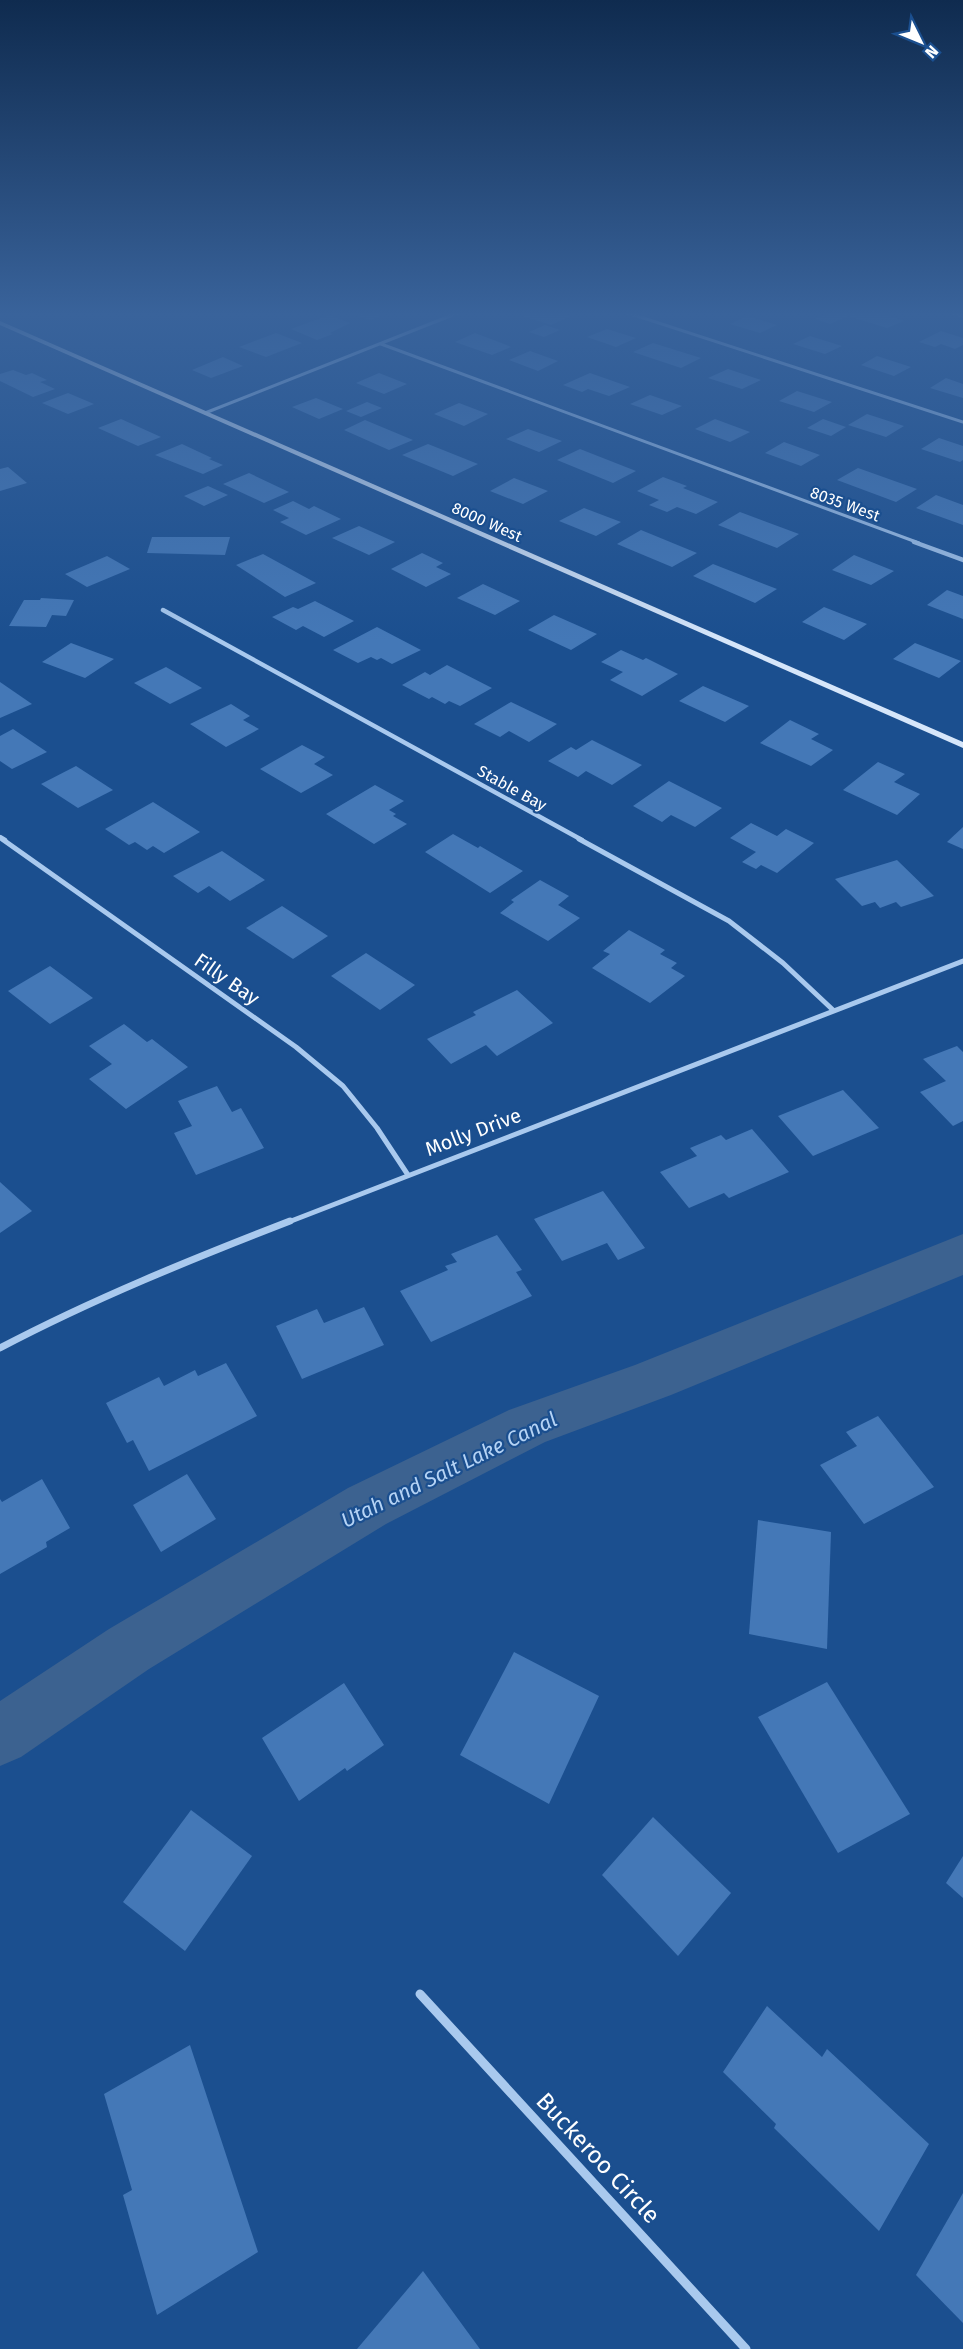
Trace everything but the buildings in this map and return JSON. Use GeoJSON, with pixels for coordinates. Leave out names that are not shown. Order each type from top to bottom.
{"type":"FeatureCollection","features":[{"type":"Feature","properties":{"kind":"street","name":"8000 West"},"geometry":{"type":"LineString","coordinates":[[225,422],[963,745]]}},
{"type":"Feature","properties":{"kind":"street","name":"8035 West"},"geometry":{"type":"LineString","coordinates":[[590,422],[963,560]]}},
{"type":"Feature","properties":{"kind":"street","name":"Stable Bay"},"geometry":{"type":"LineString","coordinates":[[163,610],[729,921],[760,941],[787,964],[833,1010]]}},
{"type":"Feature","properties":{"kind":"street","name":"Filly Bay"},"geometry":{"type":"LineString","coordinates":[[0,837],[296,1047],[343,1086],[377,1128],[408,1175]]}},
{"type":"Feature","properties":{"kind":"street","name":"Molly Drive"},"geometry":{"type":"LineString","coordinates":[[0,1348],[46,1324],[218,1249],[963,961]]}},
{"type":"Feature","properties":{"kind":"street","name":"Buckeroo Circle"},"geometry":{"type":"LineString","coordinates":[[420,1994],[746,2349]]}},
{"type":"Feature","properties":{"kind":"waterway","name":"Utah and Salt Lake Canal"},"geometry":{"type":"LineString","coordinates":[[0,1736],[129,1649],[367,1506],[527,1426],[653,1380],[944,1263],[963,1253]]}}]}
